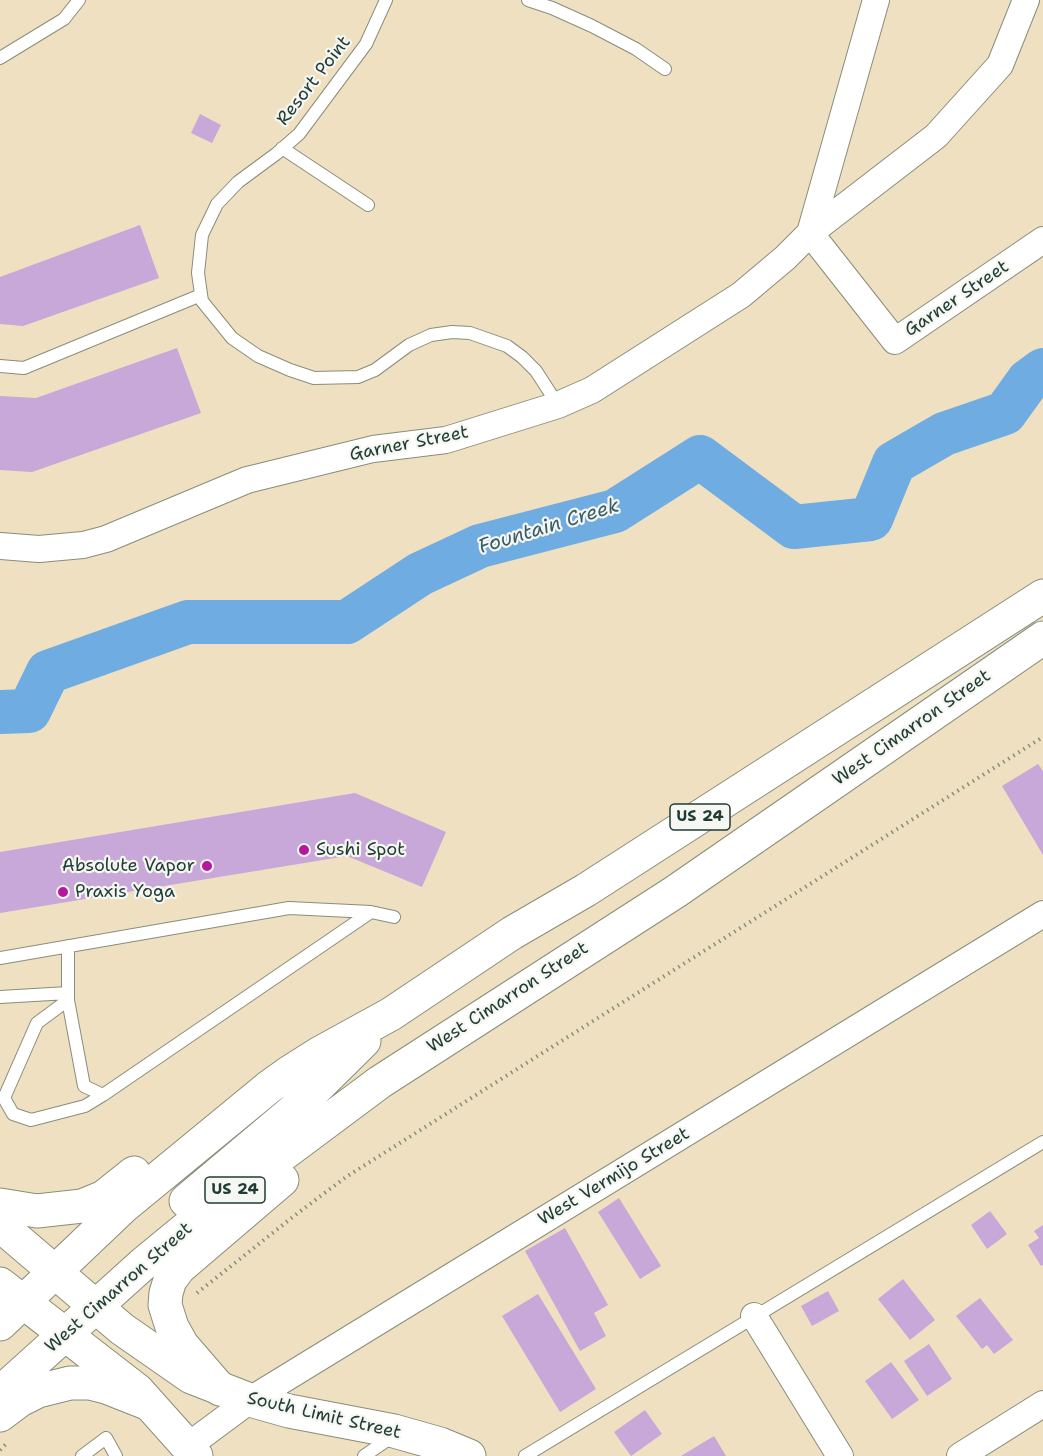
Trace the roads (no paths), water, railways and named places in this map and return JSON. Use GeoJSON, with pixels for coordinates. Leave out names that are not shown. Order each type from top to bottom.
{"type":"FeatureCollection","features":[{"type":"Feature","properties":{"kind":"main road","name":"West Cimarron Street"},"geometry":{"type":"LineString","coordinates":[[8,1303],[55,1272],[123,1207],[269,1087],[320,1053],[391,1014],[503,939],[586,890],[1043,596]]}},
{"type":"Feature","properties":{"kind":"main road","name":"West Cimarron Street"},"geometry":{"type":"LineString","coordinates":[[0,1393],[65,1334],[90,1301],[144,1263],[211,1208],[380,1082],[675,892],[1043,638]]}},
{"type":"Feature","properties":{"kind":"main road"},"geometry":{"type":"LineString","coordinates":[[90,1301],[94,1284],[117,1259],[293,1111],[391,1014]]}},
{"type":"Feature","properties":{"kind":"main road"},"geometry":{"type":"LineString","coordinates":[[220,1389],[182,1345],[172,1327],[165,1305],[170,1280],[179,1268],[318,1150],[380,1082]]}},
{"type":"Feature","properties":{"kind":"main road"},"geometry":{"type":"LineString","coordinates":[[0,1205],[18,1209],[51,1211],[82,1206],[104,1197],[238,1091],[269,1087]]}},
{"type":"Feature","properties":{"kind":"main road","name":"South Limit Street"},"geometry":{"type":"LineString","coordinates":[[0,1225],[134,1338],[191,1377],[250,1400],[289,1411],[399,1432],[440,1444],[469,1456]]}},
{"type":"Feature","properties":{"kind":"main road"},"geometry":{"type":"LineString","coordinates":[[8,1303],[65,1334],[137,1390],[185,1446]]}},
{"type":"Feature","properties":{"kind":"main road"},"geometry":{"type":"LineString","coordinates":[[0,1415],[38,1391],[70,1383],[90,1383],[106,1387],[149,1404]]}},
{"type":"Feature","properties":{"kind":"street","name":"Garner Street"},"geometry":{"type":"LineString","coordinates":[[0,546],[39,549],[83,545],[106,539],[247,480],[374,449],[446,440],[558,405],[592,390],[741,295],[785,258],[810,233],[876,0]]}},
{"type":"Feature","properties":{"kind":"street"},"geometry":{"type":"LineString","coordinates":[[810,233],[944,127],[1000,65],[1026,0]]}},
{"type":"Feature","properties":{"kind":"street","name":"Garner Street"},"geometry":{"type":"LineString","coordinates":[[810,233],[895,341],[1043,240]]}},
{"type":"Feature","properties":{"kind":"street","name":"West Vermijo Street"},"geometry":{"type":"LineString","coordinates":[[185,1446],[250,1400],[1043,914]]}},
{"type":"Feature","properties":{"kind":"street"},"geometry":{"type":"LineString","coordinates":[[754,1316],[840,1456]]}},
{"type":"Feature","properties":{"kind":"street"},"geometry":{"type":"LineString","coordinates":[[960,1456],[1043,1404]]}},
{"type":"Feature","properties":{"kind":"lane"},"geometry":{"type":"LineString","coordinates":[[0,58],[64,19],[79,0]]}},
{"type":"Feature","properties":{"kind":"lane","name":"Resort Point"},"geometry":{"type":"LineString","coordinates":[[386,0],[366,44],[299,134],[238,182],[217,204],[202,235],[198,273],[202,301],[232,338],[258,356],[314,378],[358,377],[375,370],[409,345],[431,334],[470,333],[507,346],[522,357],[536,371],[558,405]]}},
{"type":"Feature","properties":{"kind":"lane"},"geometry":{"type":"LineString","coordinates":[[528,0],[592,26],[636,49],[665,69]]}},
{"type":"Feature","properties":{"kind":"lane"},"geometry":{"type":"LineString","coordinates":[[282,148],[368,205]]}},
{"type":"Feature","properties":{"kind":"lane"},"geometry":{"type":"LineString","coordinates":[[0,366],[24,368],[201,295]]}},
{"type":"Feature","properties":{"kind":"lane"},"geometry":{"type":"LineString","coordinates":[[0,958],[289,908],[371,912],[394,917]]}},
{"type":"Feature","properties":{"kind":"lane"},"geometry":{"type":"LineString","coordinates":[[68,997],[37,1023],[2,1100],[13,1114],[31,1120],[85,1106],[371,912]]}},
{"type":"Feature","properties":{"kind":"lane"},"geometry":{"type":"LineString","coordinates":[[68,946],[68,997],[84,1086],[103,1095]]}},
{"type":"Feature","properties":{"kind":"lane"},"geometry":{"type":"LineString","coordinates":[[0,997],[68,997]]}},
{"type":"Feature","properties":{"kind":"lane"},"geometry":{"type":"LineString","coordinates":[[525,1456],[1043,1142]]}},
{"type":"Feature","properties":{"kind":"lane"},"geometry":{"type":"LineString","coordinates":[[364,1456],[399,1432]]}},
{"type":"Feature","properties":{"kind":"lane"},"geometry":{"type":"LineString","coordinates":[[81,1456],[106,1438],[116,1456]]}},
{"type":"Feature","properties":{"kind":"waterway","name":"Fountain Creek"},"geometry":{"type":"LineString","coordinates":[[0,712],[29,711],[48,672],[188,622],[347,622],[420,574],[480,546],[615,511],[700,457],[794,527],[871,519],[894,463],[944,434],[1005,413],[1028,381],[1043,370]]}},
{"type":"Feature","properties":{"kind":"place","name":"Sushi Spot"},"geometry":{"type":"Point","coordinates":[304,850]}},
{"type":"Feature","properties":{"kind":"place","name":"Absolute Vapor"},"geometry":{"type":"Point","coordinates":[207,866]}},
{"type":"Feature","properties":{"kind":"place","name":"Praxis Yoga"},"geometry":{"type":"Point","coordinates":[63,892]}}]}
